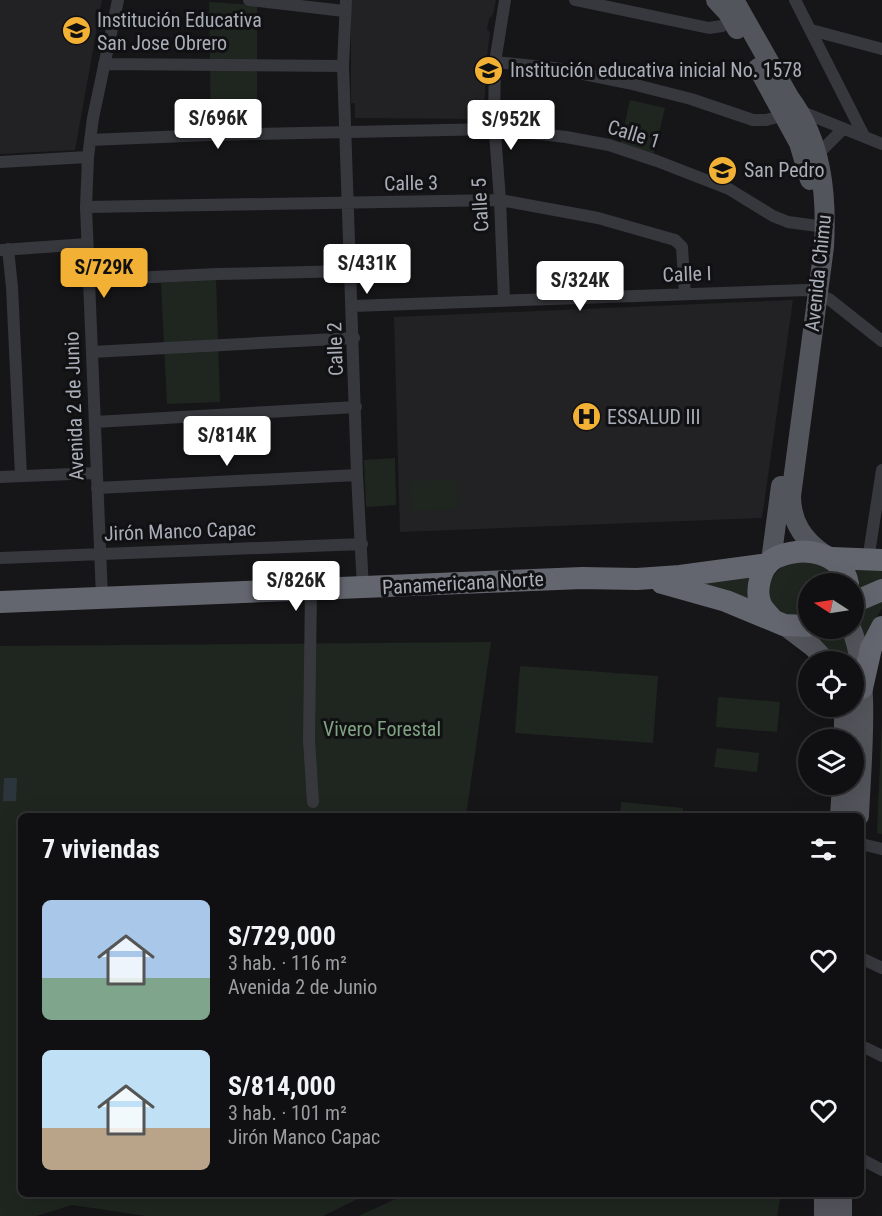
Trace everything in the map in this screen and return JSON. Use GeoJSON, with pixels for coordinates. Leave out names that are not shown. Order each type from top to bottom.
{"type":"FeatureCollection","features":[{"type":"Feature","properties":{"kind":"highway","name":"Panamericana Norte"},"geometry":{"type":"LineString","coordinates":[[0,602],[582,578],[637,579],[720,572],[770,562],[792,554],[813,553],[875,560]]}},
{"type":"Feature","properties":{"kind":"highway"},"geometry":{"type":"LineString","coordinates":[[829,556],[845,573]]}},
{"type":"Feature","properties":{"kind":"highway"},"geometry":{"type":"LineString","coordinates":[[770,562],[763,572],[759,595],[761,604],[778,622]]}},
{"type":"Feature","properties":{"kind":"highway","name":"Panamericana Norte"},"geometry":{"type":"LineString","coordinates":[[637,579],[699,592],[778,622],[798,625]]}},
{"type":"Feature","properties":{"kind":"highway"},"geometry":{"type":"LineString","coordinates":[[864,598],[882,590]]}},
{"type":"Feature","properties":{"kind":"highway"},"geometry":{"type":"LineString","coordinates":[[864,679],[871,648],[882,627]]}},
{"type":"Feature","properties":{"kind":"main road","name":"Avenida Chimu"},"geometry":{"type":"LineString","coordinates":[[716,0],[736,12],[817,155],[825,198],[819,227],[791,506],[793,518],[802,536],[829,556]]}},
{"type":"Feature","properties":{"kind":"main road","name":"Avenida Chimu"},"geometry":{"type":"LineString","coordinates":[[792,113],[799,143],[808,167],[819,227]]}},
{"type":"Feature","properties":{"kind":"main road","name":"Avenida Chimu"},"geometry":{"type":"LineString","coordinates":[[770,562],[812,291]]}},
{"type":"Feature","properties":{"kind":"main road"},"geometry":{"type":"LineString","coordinates":[[778,622],[817,651]]}},
{"type":"Feature","properties":{"kind":"main road"},"geometry":{"type":"LineString","coordinates":[[859,813],[861,717]]}},
{"type":"Feature","properties":{"kind":"main road"},"geometry":{"type":"LineString","coordinates":[[840,813],[841,795]]}},
{"type":"Feature","properties":{"kind":"main road"},"geometry":{"type":"LineString","coordinates":[[824,1197],[824,1216]]}},
{"type":"Feature","properties":{"kind":"main road"},"geometry":{"type":"LineString","coordinates":[[842,1197],[842,1216]]}},
{"type":"Feature","properties":{"kind":"street","name":"Avenida 2 de Junio"},"geometry":{"type":"LineString","coordinates":[[102,597],[87,244],[87,157],[118,0]]}},
{"type":"Feature","properties":{"kind":"street"},"geometry":{"type":"LineString","coordinates":[[249,0],[345,6]]}},
{"type":"Feature","properties":{"kind":"street","name":"Calle 5"},"geometry":{"type":"LineString","coordinates":[[504,300],[500,200],[494,129],[495,62],[505,0]]}},
{"type":"Feature","properties":{"kind":"street"},"geometry":{"type":"LineString","coordinates":[[575,0],[709,28],[722,26],[736,12]]}},
{"type":"Feature","properties":{"kind":"street"},"geometry":{"type":"LineString","coordinates":[[795,0],[864,136]]}},
{"type":"Feature","properties":{"kind":"street","name":"Calle 2"},"geometry":{"type":"LineString","coordinates":[[345,6],[343,66],[345,132],[363,588]]}},
{"type":"Feature","properties":{"kind":"street"},"geometry":{"type":"LineString","coordinates":[[811,30],[882,49]]}},
{"type":"Feature","properties":{"kind":"street"},"geometry":{"type":"LineString","coordinates":[[495,62],[554,68],[628,83],[690,99],[753,120],[766,120],[792,113],[882,144]]}},
{"type":"Feature","properties":{"kind":"street"},"geometry":{"type":"LineString","coordinates":[[104,63],[343,66]]}},
{"type":"Feature","properties":{"kind":"street","name":"Calle 1"},"geometry":{"type":"LineString","coordinates":[[90,140],[494,129],[566,137],[609,145],[657,161],[729,189],[780,219],[819,227]]}},
{"type":"Feature","properties":{"kind":"street"},"geometry":{"type":"LineString","coordinates":[[817,155],[843,129]]}},
{"type":"Feature","properties":{"kind":"street"},"geometry":{"type":"LineString","coordinates":[[0,162],[87,157]]}},
{"type":"Feature","properties":{"kind":"street","name":"Calle 3"},"geometry":{"type":"LineString","coordinates":[[86,207],[500,200],[598,218],[675,240],[682,247],[685,294]]}},
{"type":"Feature","properties":{"kind":"street"},"geometry":{"type":"LineString","coordinates":[[21,476],[4,250],[87,244]]}},
{"type":"Feature","properties":{"kind":"street"},"geometry":{"type":"LineString","coordinates":[[89,280],[351,271]]}},
{"type":"Feature","properties":{"kind":"street"},"geometry":{"type":"LineString","coordinates":[[812,291],[829,299],[882,341]]}},
{"type":"Feature","properties":{"kind":"street","name":"Calle I"},"geometry":{"type":"LineString","coordinates":[[352,306],[812,291]]}},
{"type":"Feature","properties":{"kind":"street"},"geometry":{"type":"LineString","coordinates":[[92,352],[354,338]]}},
{"type":"Feature","properties":{"kind":"street"},"geometry":{"type":"LineString","coordinates":[[96,422],[356,407]]}},
{"type":"Feature","properties":{"kind":"street"},"geometry":{"type":"LineString","coordinates":[[875,560],[882,470]]}},
{"type":"Feature","properties":{"kind":"street"},"geometry":{"type":"LineString","coordinates":[[0,477],[96,473]]}},
{"type":"Feature","properties":{"kind":"street"},"geometry":{"type":"LineString","coordinates":[[97,488],[357,476]]}},
{"type":"Feature","properties":{"kind":"street","name":"Jirón Manco Capac"},"geometry":{"type":"LineString","coordinates":[[0,558],[362,544]]}},
{"type":"Feature","properties":{"kind":"street"},"geometry":{"type":"LineString","coordinates":[[311,590],[309,740],[313,802]]}},
{"type":"Feature","properties":{"kind":"street"},"geometry":{"type":"LineString","coordinates":[[864,845],[882,849]]}},
{"type":"Feature","properties":{"kind":"street"},"geometry":{"type":"LineString","coordinates":[[864,959],[882,968]]}},
{"type":"Feature","properties":{"kind":"street"},"geometry":{"type":"LineString","coordinates":[[864,1048],[882,1056]]}},
{"type":"Feature","properties":{"kind":"street"},"geometry":{"type":"LineString","coordinates":[[864,1161],[882,1170]]}},
{"type":"Feature","properties":{"kind":"shaded area"},"geometry":{"type":"Polygon","coordinates":[[[0,0],[102,0],[75,150],[0,154],[0,0]]]}},
{"type":"Feature","properties":{"kind":"shaded area"},"geometry":{"type":"Polygon","coordinates":[[[351,0],[496,0],[487,29],[490,33],[486,63],[484,119],[355,118],[355,103],[351,103],[351,0]]]}},
{"type":"Feature","properties":{"kind":"shaded area","name":"ESSALUD III"},"geometry":{"type":"Polygon","coordinates":[[[793,300],[762,518],[400,532],[394,317],[793,300]]]}},
{"type":"Feature","properties":{"kind":"shaded area"},"geometry":{"type":"Polygon","coordinates":[[[4,778],[17,778],[16,801],[3,801],[4,778]]]}},
{"type":"Feature","properties":{"kind":"green space"},"geometry":{"type":"Polygon","coordinates":[[[209,2],[257,5],[257,127],[211,130],[209,2]]]}},
{"type":"Feature","properties":{"kind":"green space"},"geometry":{"type":"Polygon","coordinates":[[[630,100],[665,108],[654,153],[620,145],[630,100]]]}},
{"type":"Feature","properties":{"kind":"green space"},"geometry":{"type":"Polygon","coordinates":[[[216,279],[220,402],[167,404],[161,283],[216,279]]]}},
{"type":"Feature","properties":{"kind":"green space"},"geometry":{"type":"Polygon","coordinates":[[[395,458],[396,505],[366,507],[364,460],[395,458]]]}},
{"type":"Feature","properties":{"kind":"green space"},"geometry":{"type":"Polygon","coordinates":[[[457,479],[458,509],[411,511],[409,481],[457,479]]]}},
{"type":"Feature","properties":{"kind":"green space"},"geometry":{"type":"Polygon","coordinates":[[[821,561],[832,573],[798,573],[798,618],[789,618],[773,609],[770,584],[784,564],[821,561]]]}},
{"type":"Feature","properties":{"kind":"green space"},"geometry":{"type":"Polygon","coordinates":[[[852,568],[882,568],[882,584],[864,592],[864,573],[853,573],[852,568]]]}},
{"type":"Feature","properties":{"kind":"green space"},"geometry":{"type":"Polygon","coordinates":[[[753,569],[748,603],[691,584],[753,569]]]}},
{"type":"Feature","properties":{"kind":"green space"},"geometry":{"type":"Polygon","coordinates":[[[882,598],[882,608],[864,640],[861,642],[861,639],[864,639],[864,609],[882,598]]]}},
{"type":"Feature","properties":{"kind":"green space"},"geometry":{"type":"Polygon","coordinates":[[[816,639],[851,639],[854,651],[826,651],[816,639]]]}},
{"type":"Feature","properties":{"kind":"green space","name":"Vivero Forestal"},"geometry":{"type":"Polygon","coordinates":[[[491,642],[466,813],[18,813],[18,1197],[362,1197],[323,1216],[146,1216],[72,1205],[36,1216],[0,1216],[0,646],[491,642]]]}},
{"type":"Feature","properties":{"kind":"green space"},"geometry":{"type":"Polygon","coordinates":[[[520,666],[658,676],[653,743],[515,733],[520,666]]]}},
{"type":"Feature","properties":{"kind":"green space"},"geometry":{"type":"Polygon","coordinates":[[[718,697],[780,702],[777,732],[716,727],[718,697]]]}},
{"type":"Feature","properties":{"kind":"green space"},"geometry":{"type":"Polygon","coordinates":[[[882,718],[882,834],[877,833],[882,718]]]}},
{"type":"Feature","properties":{"kind":"green space"},"geometry":{"type":"Polygon","coordinates":[[[717,748],[759,753],[757,772],[714,767],[717,748]]]}},
{"type":"Feature","properties":{"kind":"green space"},"geometry":{"type":"Polygon","coordinates":[[[621,802],[683,808],[683,813],[620,813],[621,802]]]}},
{"type":"Feature","properties":{"kind":"green space"},"geometry":{"type":"Polygon","coordinates":[[[400,1197],[780,1197],[777,1216],[358,1216],[400,1197]]]}},
{"type":"Feature","properties":{"kind":"place","name":"Institución Educativa San Jose Obrero"},"geometry":{"type":"Point","coordinates":[76,31]}},
{"type":"Feature","properties":{"kind":"place","name":"Institución educativa inicial No. 1578"},"geometry":{"type":"Point","coordinates":[489,70]}},
{"type":"Feature","properties":{"kind":"place","name":"San Pedro"},"geometry":{"type":"Point","coordinates":[723,170]}},
{"type":"Feature","properties":{"kind":"place","name":"ESSALUD III"},"geometry":{"type":"Point","coordinates":[586,417]}}]}
